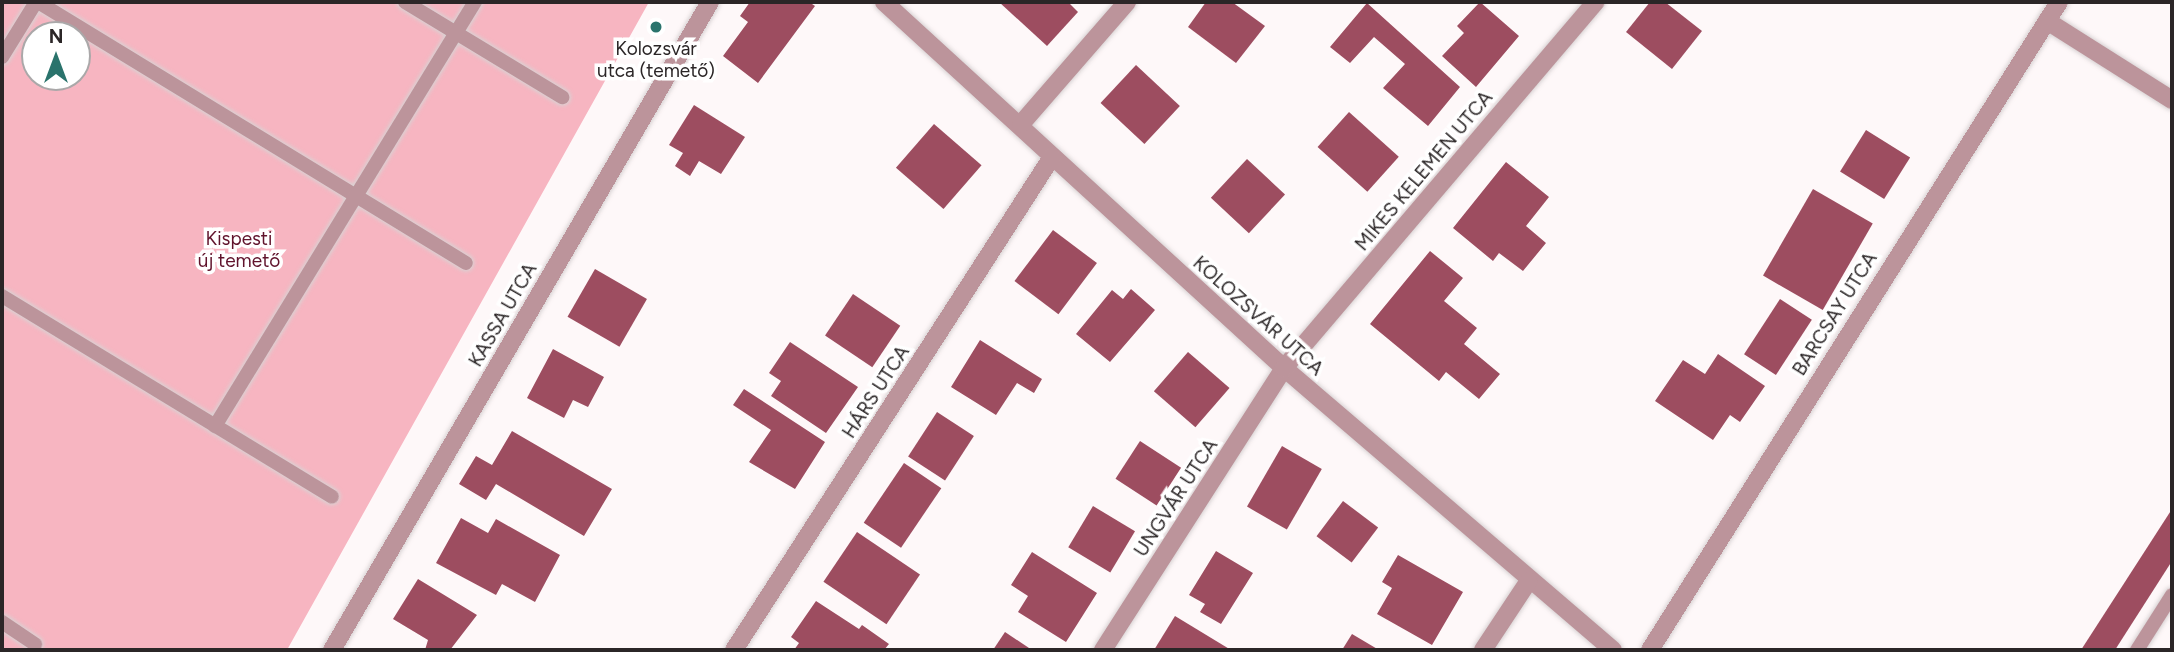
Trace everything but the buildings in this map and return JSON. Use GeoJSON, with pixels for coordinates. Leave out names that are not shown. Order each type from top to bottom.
{"type":"FeatureCollection","features":[{"type":"Feature","properties":{"kind":"street","name":"KASSA UTCA"},"geometry":{"type":"LineString","coordinates":[[332,650],[710,2]]}},
{"type":"Feature","properties":{"kind":"street","name":"KOLOZSVÁR UTCA"},"geometry":{"type":"LineString","coordinates":[[884,2],[1021,124],[1052,157],[1284,368],[1528,582],[1613,650]]}},
{"type":"Feature","properties":{"kind":"street"},"geometry":{"type":"LineString","coordinates":[[1021,124],[1127,2]]}},
{"type":"Feature","properties":{"kind":"street","name":"MIKES KELEMEN UTCA"},"geometry":{"type":"LineString","coordinates":[[1284,368],[1596,2]]}},
{"type":"Feature","properties":{"kind":"street","name":"BARCSAY UTCA"},"geometry":{"type":"LineString","coordinates":[[1650,650],[2059,2]]}},
{"type":"Feature","properties":{"kind":"street"},"geometry":{"type":"LineString","coordinates":[[2047,21],[2172,100]]}},
{"type":"Feature","properties":{"kind":"street","name":"HÁRS UTCA"},"geometry":{"type":"LineString","coordinates":[[734,650],[1052,157]]}},
{"type":"Feature","properties":{"kind":"street","name":"UNGVÁR UTCA"},"geometry":{"type":"LineString","coordinates":[[1103,650],[1284,368]]}},
{"type":"Feature","properties":{"kind":"street"},"geometry":{"type":"LineString","coordinates":[[1483,650],[1528,582]]}},
{"type":"Feature","properties":{"kind":"lane"},"geometry":{"type":"LineString","coordinates":[[2,57],[37,2],[466,263]]}},
{"type":"Feature","properties":{"kind":"lane"},"geometry":{"type":"LineString","coordinates":[[405,2],[562,97]]}},
{"type":"Feature","properties":{"kind":"lane"},"geometry":{"type":"LineString","coordinates":[[215,426],[475,2]]}},
{"type":"Feature","properties":{"kind":"lane"},"geometry":{"type":"LineString","coordinates":[[2,296],[332,497]]}},
{"type":"Feature","properties":{"kind":"lane"},"geometry":{"type":"LineString","coordinates":[[2137,650],[2172,596]]}},
{"type":"Feature","properties":{"kind":"lane"},"geometry":{"type":"LineString","coordinates":[[2,622],[35,644]]}},
{"type":"Feature","properties":{"kind":"green space","name":"Kispesti új temető"},"geometry":{"type":"Polygon","coordinates":[[[2,2],[649,2],[287,650],[2,650],[2,2]]]}},
{"type":"Feature","properties":{"kind":"place","name":"Kolozsvár utca (temető)"},"geometry":{"type":"Point","coordinates":[656,27]}}]}
